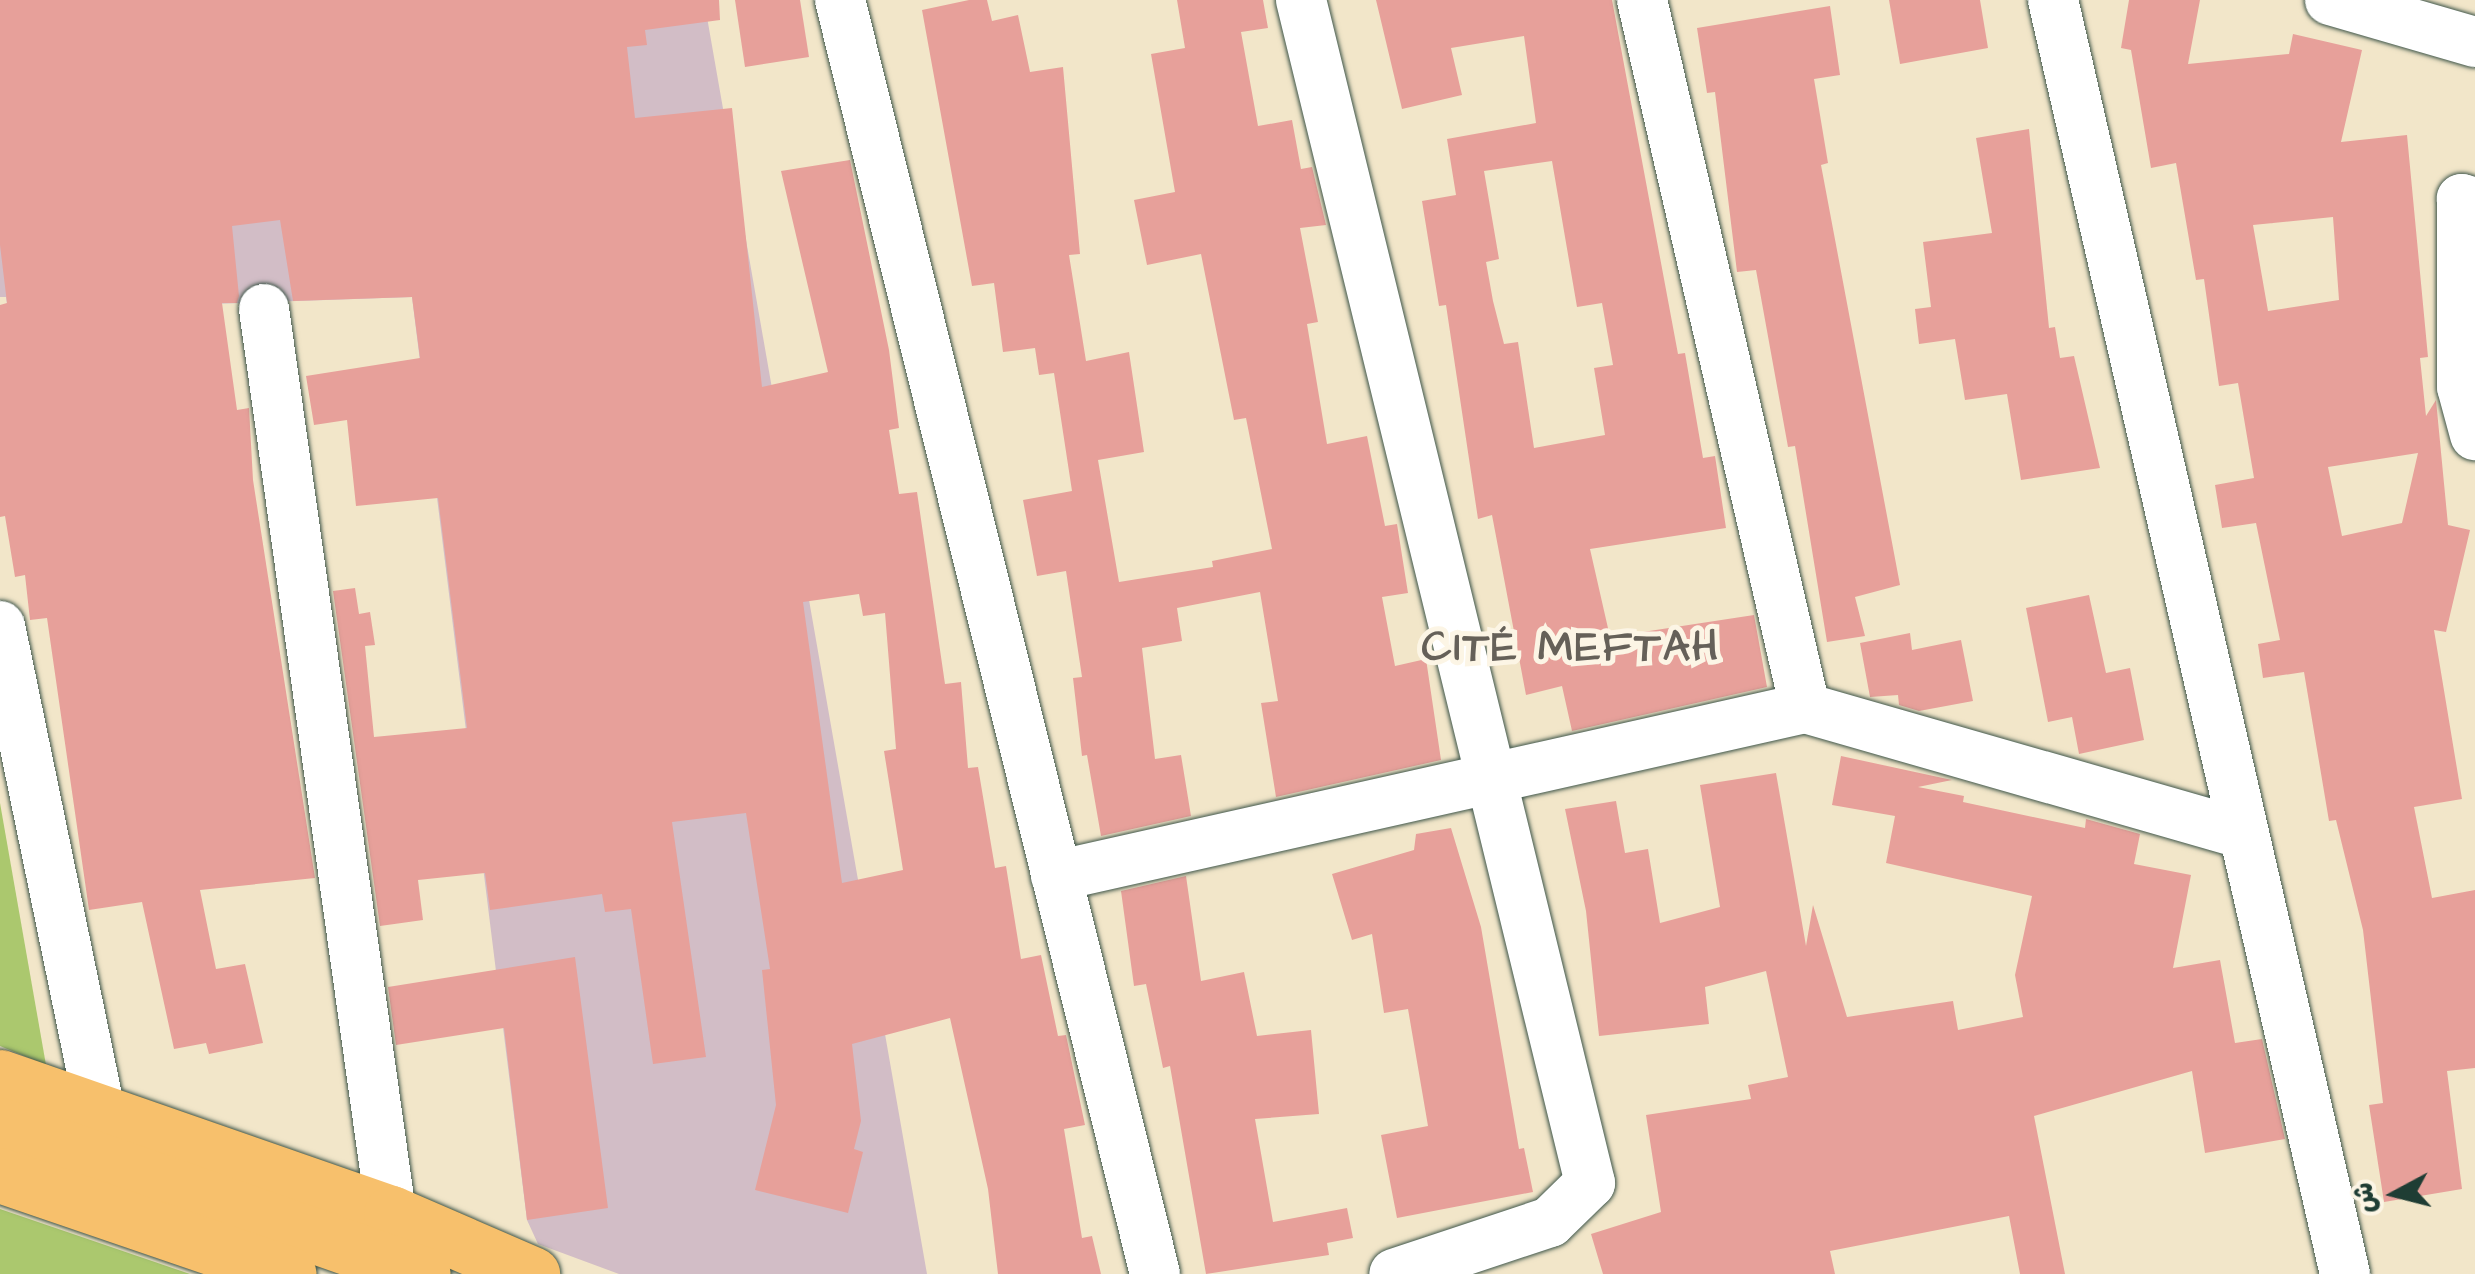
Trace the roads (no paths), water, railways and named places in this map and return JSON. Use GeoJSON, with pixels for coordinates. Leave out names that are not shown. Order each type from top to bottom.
{"type":"FeatureCollection","features":[{"type":"Feature","properties":{"kind":"main road"},"geometry":{"type":"LineString","coordinates":[[0,1077],[101,1116],[391,1213],[532,1274]]}},
{"type":"Feature","properties":{"kind":"main road"},"geometry":{"type":"LineString","coordinates":[[0,1125],[423,1274]]}},
{"type":"Feature","properties":{"kind":"main road"},"geometry":{"type":"LineString","coordinates":[[0,1175],[290,1274]]}},
{"type":"Feature","properties":{"kind":"street"},"geometry":{"type":"LineString","coordinates":[[840,0],[1155,1274]]}},
{"type":"Feature","properties":{"kind":"street"},"geometry":{"type":"LineString","coordinates":[[1301,0],[1590,1184],[1550,1222],[1394,1274]]}},
{"type":"Feature","properties":{"kind":"street"},"geometry":{"type":"LineString","coordinates":[[1642,0],[1805,708]]}},
{"type":"Feature","properties":{"kind":"street"},"geometry":{"type":"LineString","coordinates":[[2053,0],[2344,1274]]}},
{"type":"Feature","properties":{"kind":"street"},"geometry":{"type":"LineString","coordinates":[[2330,0],[2475,42]]}},
{"type":"Feature","properties":{"kind":"street"},"geometry":{"type":"LineString","coordinates":[[2475,203],[2462,199],[2462,387],[2475,435]]}},
{"type":"Feature","properties":{"kind":"street"},"geometry":{"type":"LineString","coordinates":[[264,308],[391,1213]]}},
{"type":"Feature","properties":{"kind":"street"},"geometry":{"type":"LineString","coordinates":[[0,626],[101,1116]]}},
{"type":"Feature","properties":{"kind":"street"},"geometry":{"type":"LineString","coordinates":[[1056,876],[1805,708],[2243,834]]}},
{"type":"Feature","properties":{"kind":"district","name":"CITÉ MEFTAH"},"geometry":{"type":"Point","coordinates":[1571,648]}}]}
